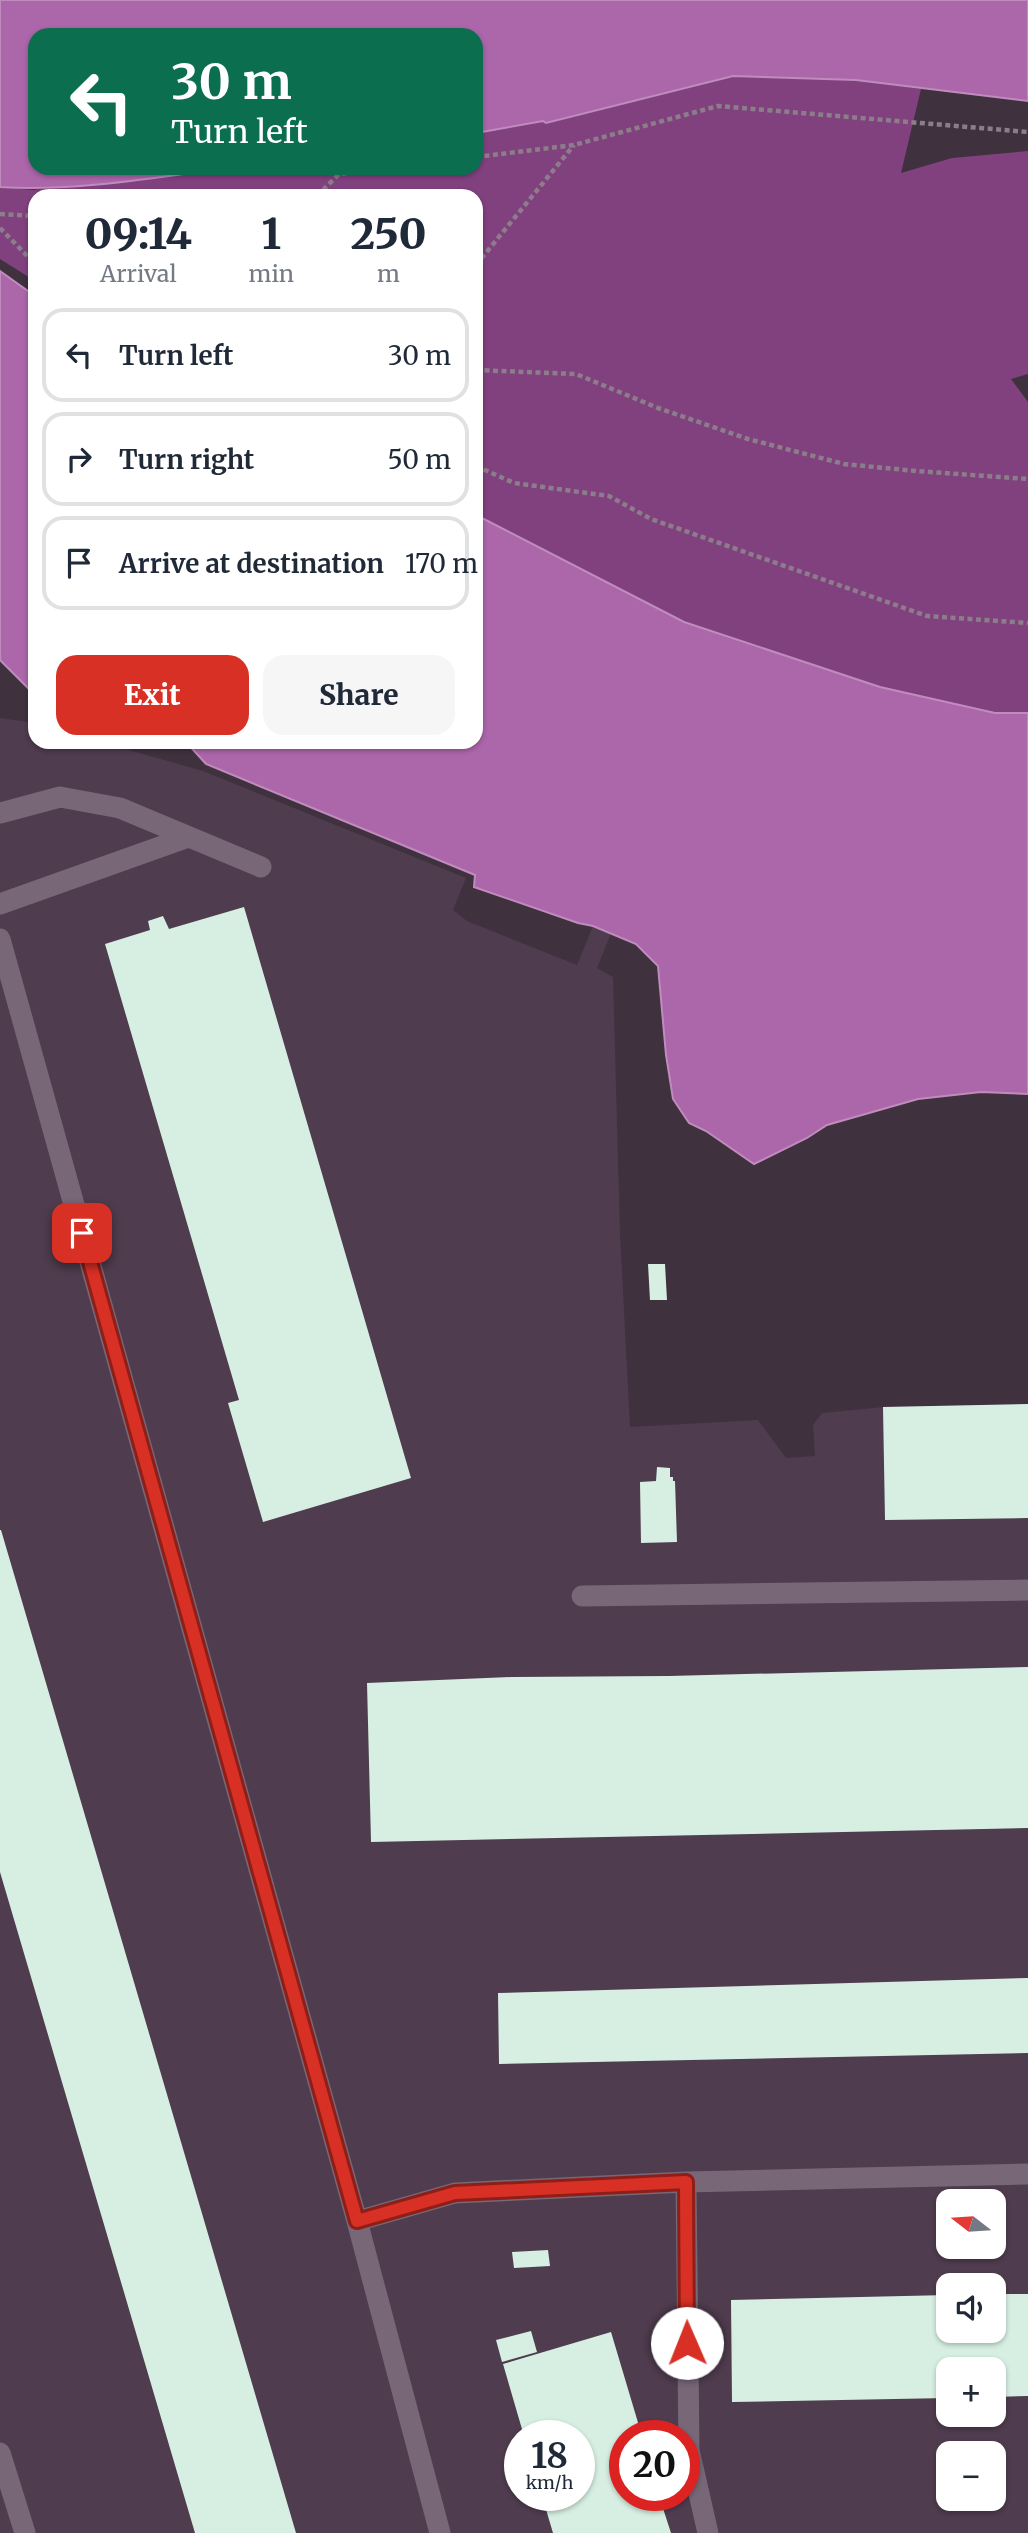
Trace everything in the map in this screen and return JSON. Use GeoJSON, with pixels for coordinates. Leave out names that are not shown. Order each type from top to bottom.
{"type":"FeatureCollection","features":[{"type":"Feature","properties":{"kind":"lane"},"geometry":{"type":"LineString","coordinates":[[0,813],[60,797],[120,807],[261,867]]}},
{"type":"Feature","properties":{"kind":"lane"},"geometry":{"type":"LineString","coordinates":[[0,904],[188,837]]}},
{"type":"Feature","properties":{"kind":"lane"},"geometry":{"type":"LineString","coordinates":[[0,939],[357,2221],[440,2533]]}},
{"type":"Feature","properties":{"kind":"lane"},"geometry":{"type":"LineString","coordinates":[[582,1596],[1028,1590]]}},
{"type":"Feature","properties":{"kind":"lane"},"geometry":{"type":"LineString","coordinates":[[357,2221],[455,2193],[686,2182],[1028,2174]]}},
{"type":"Feature","properties":{"kind":"lane"},"geometry":{"type":"LineString","coordinates":[[686,2182],[688,2450],[708,2533]]}},
{"type":"Feature","properties":{"kind":"lane"},"geometry":{"type":"LineString","coordinates":[[0,2453],[25,2533]]}},
{"type":"Feature","properties":{"kind":"path"},"geometry":{"type":"LineString","coordinates":[[483,156],[574,145],[718,106],[1028,132]]}},
{"type":"Feature","properties":{"kind":"path"},"geometry":{"type":"LineString","coordinates":[[483,256],[574,145]]}},
{"type":"Feature","properties":{"kind":"path"},"geometry":{"type":"LineString","coordinates":[[324,189],[339,175]]}},
{"type":"Feature","properties":{"kind":"path"},"geometry":{"type":"LineString","coordinates":[[0,214],[28,216]]}},
{"type":"Feature","properties":{"kind":"path"},"geometry":{"type":"LineString","coordinates":[[0,228],[28,257]]}},
{"type":"Feature","properties":{"kind":"path"},"geometry":{"type":"LineString","coordinates":[[483,370],[576,374],[658,408],[748,439],[844,464],[1028,479]]}},
{"type":"Feature","properties":{"kind":"path"},"geometry":{"type":"LineString","coordinates":[[483,469],[514,483],[609,496],[651,519],[927,616],[1028,623]]}},
{"type":"Feature","properties":{"kind":"shaded area"},"geometry":{"type":"Polygon","coordinates":[[[0,0],[1028,0],[1028,101],[856,80],[733,76],[546,123],[543,121],[483,132],[483,28],[28,28],[28,175],[175,175],[87,186],[0,187],[0,0]]]}},
{"type":"Feature","properties":{"kind":"shaded area"},"geometry":{"type":"Polygon","coordinates":[[[733,76],[855,80],[921,89],[901,173],[952,158],[1028,151],[1028,374],[1011,379],[1028,402],[1028,713],[995,713],[880,687],[684,622],[483,519],[483,189],[42,189],[167,175],[483,175],[483,130],[733,76]]]}},
{"type":"Feature","properties":{"kind":"shaded area"},"geometry":{"type":"Polygon","coordinates":[[[0,187],[28,190],[28,277],[0,259],[0,187]]]}},
{"type":"Feature","properties":{"kind":"shaded area"},"geometry":{"type":"Polygon","coordinates":[[[0,271],[28,291],[28,688],[0,660],[0,271]]]}},
{"type":"Feature","properties":{"kind":"shaded area"},"geometry":{"type":"Polygon","coordinates":[[[483,519],[684,622],[880,687],[995,713],[1028,713],[1028,1094],[981,1092],[918,1099],[827,1125],[754,1164],[706,1131],[689,1123],[673,1099],[658,966],[636,944],[593,926],[474,887],[475,875],[206,764],[192,749],[483,749],[483,519]]]}},
{"type":"Feature","properties":{"kind":"shaded area"},"geometry":{"type":"Polygon","coordinates":[[[0,718],[28,722],[28,749],[126,749],[203,771],[466,878],[453,910],[467,921],[577,965],[593,926],[611,933],[597,968],[613,977],[620,1233],[630,1427],[758,1420],[786,1458],[815,1456],[813,1425],[822,1413],[883,1407],[1028,1404],[1028,2533],[0,2533],[0,718]]]}},
{"type":"Feature","properties":{"kind":"building"},"geometry":{"type":"Polygon","coordinates":[[[244,907],[411,1478],[263,1522],[228,1403],[239,1400],[105,944],[150,930],[148,921],[163,916],[169,929],[244,907]]]}},
{"type":"Feature","properties":{"kind":"building"},"geometry":{"type":"Polygon","coordinates":[[[648,1264],[665,1264],[667,1300],[650,1300],[648,1264]]]}},
{"type":"Feature","properties":{"kind":"building"},"geometry":{"type":"Polygon","coordinates":[[[1028,1404],[1028,1518],[885,1520],[883,1407],[1028,1404]]]}},
{"type":"Feature","properties":{"kind":"building"},"geometry":{"type":"Polygon","coordinates":[[[657,1467],[670,1468],[670,1477],[675,1481],[677,1542],[641,1543],[640,1482],[656,1481],[657,1467]]]}},
{"type":"Feature","properties":{"kind":"building"},"geometry":{"type":"Polygon","coordinates":[[[0,1530],[296,2533],[195,2533],[0,1872],[0,1530]]]}},
{"type":"Feature","properties":{"kind":"building"},"geometry":{"type":"Polygon","coordinates":[[[1028,1667],[1028,1828],[371,1842],[367,1683],[512,1677],[1028,1667]]]}},
{"type":"Feature","properties":{"kind":"building"},"geometry":{"type":"Polygon","coordinates":[[[1028,1978],[1028,2053],[499,2064],[498,1993],[1028,1978]]]}},
{"type":"Feature","properties":{"kind":"building"},"geometry":{"type":"Polygon","coordinates":[[[548,2250],[550,2266],[514,2268],[512,2252],[548,2250]]]}},
{"type":"Feature","properties":{"kind":"building"},"geometry":{"type":"Polygon","coordinates":[[[1006,2294],[1028,2294],[1028,2396],[1006,2397],[1006,2357],[936,2357],[936,2398],[732,2402],[731,2300],[936,2295],[936,2343],[1006,2343],[1006,2294]]]}},
{"type":"Feature","properties":{"kind":"building"},"geometry":{"type":"Polygon","coordinates":[[[531,2331],[537,2352],[502,2362],[496,2340],[531,2331]]]}},
{"type":"Feature","properties":{"kind":"building"},"geometry":{"type":"Polygon","coordinates":[[[611,2332],[637,2420],[609,2420],[609,2511],[664,2511],[671,2533],[553,2533],[546,2511],[595,2511],[595,2420],[519,2420],[503,2364],[611,2332]]]}},
{"type":"Feature","properties":{"kind":"route"},"geometry":{"type":"LineString","coordinates":[[82,1233],[357,2221],[455,2193],[686,2182],[687,2343]]}}]}
